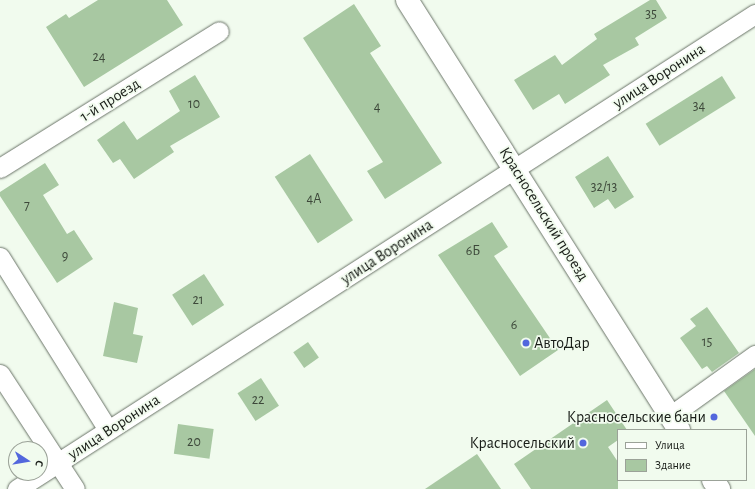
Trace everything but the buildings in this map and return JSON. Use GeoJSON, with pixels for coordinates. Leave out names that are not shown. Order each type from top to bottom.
{"type":"FeatureCollection","features":[{"type":"Feature","properties":{"kind":"street","name":"Красносельский проезд"},"geometry":{"type":"LineString","coordinates":[[407,0],[516,169],[675,423]]}},
{"type":"Feature","properties":{"kind":"street","name":"улица Воронина"},"geometry":{"type":"LineString","coordinates":[[17,489],[755,14]]}},
{"type":"Feature","properties":{"kind":"street","name":"1-й проезд"},"geometry":{"type":"LineString","coordinates":[[0,168],[220,31]]}},
{"type":"Feature","properties":{"kind":"street"},"geometry":{"type":"LineString","coordinates":[[0,257],[108,430]]}},
{"type":"Feature","properties":{"kind":"street"},"geometry":{"type":"LineString","coordinates":[[675,423],[755,355]]}},
{"type":"Feature","properties":{"kind":"street"},"geometry":{"type":"LineString","coordinates":[[0,374],[75,489]]}},
{"type":"Feature","properties":{"kind":"place","name":"АвтоДар"},"geometry":{"type":"Point","coordinates":[526,343]}},
{"type":"Feature","properties":{"kind":"place","name":"Красносельские бани"},"geometry":{"type":"Point","coordinates":[714,417]}},
{"type":"Feature","properties":{"kind":"place","name":"Красносельский"},"geometry":{"type":"Point","coordinates":[583,443]}}]}
